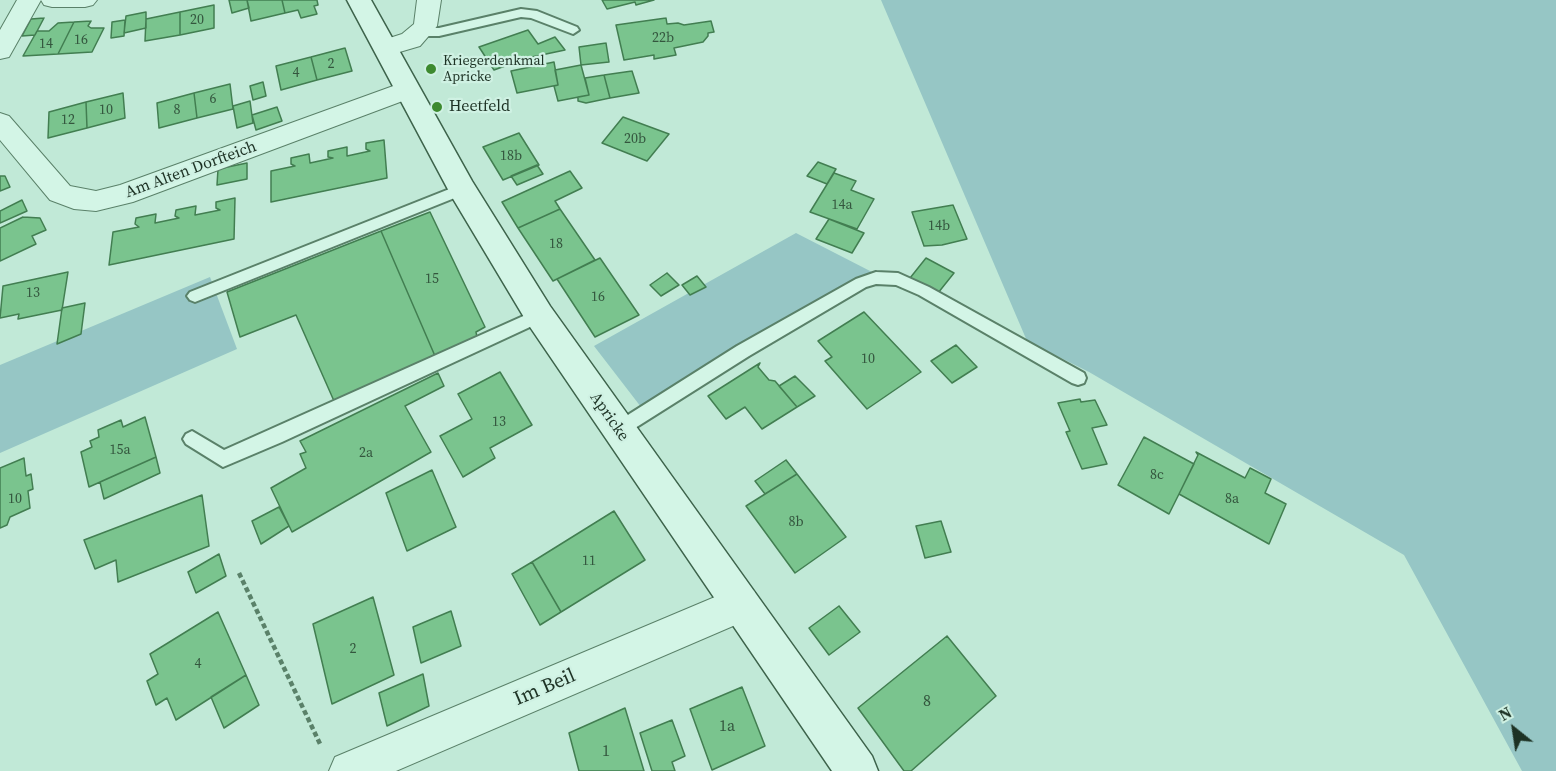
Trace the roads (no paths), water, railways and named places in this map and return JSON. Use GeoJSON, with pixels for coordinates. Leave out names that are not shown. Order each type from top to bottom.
{"type":"FeatureCollection","features":[{"type":"Feature","properties":{"kind":"street"},"geometry":{"type":"LineString","coordinates":[[0,51],[29,0]]}},
{"type":"Feature","properties":{"kind":"street"},"geometry":{"type":"LineString","coordinates":[[52,0],[85,0]]}},
{"type":"Feature","properties":{"kind":"street","name":"Apricke"},"geometry":{"type":"LineString","coordinates":[[359,0],[462,189],[540,315],[857,771]]}},
{"type":"Feature","properties":{"kind":"street"},"geometry":{"type":"LineString","coordinates":[[386,48],[411,40],[425,26],[429,0]]}},
{"type":"Feature","properties":{"kind":"street","name":"Am Alten Dorfteich"},"geometry":{"type":"LineString","coordinates":[[0,122],[60,193],[74,199],[96,201],[123,195],[407,90]]}},
{"type":"Feature","properties":{"kind":"street","name":"Im Beil"},"geometry":{"type":"LineString","coordinates":[[336,761],[741,604]]}},
{"type":"Feature","properties":{"kind":"lane"},"geometry":{"type":"LineString","coordinates":[[418,32],[439,32],[521,14],[533,14],[573,30]]}},
{"type":"Feature","properties":{"kind":"lane"},"geometry":{"type":"LineString","coordinates":[[195,296],[462,189]]}},
{"type":"Feature","properties":{"kind":"lane"},"geometry":{"type":"LineString","coordinates":[[618,430],[743,351],[861,283],[876,278],[898,279],[924,291],[1078,378]]}},
{"type":"Feature","properties":{"kind":"lane"},"geometry":{"type":"LineString","coordinates":[[192,439],[223,459],[276,437],[540,315]]}},
{"type":"Feature","properties":{"kind":"place","name":"Kriegerdenkmal Apricke"},"geometry":{"type":"Point","coordinates":[431,69]}},
{"type":"Feature","properties":{"kind":"place","name":"Heetfeld"},"geometry":{"type":"Point","coordinates":[437,107]}}]}
